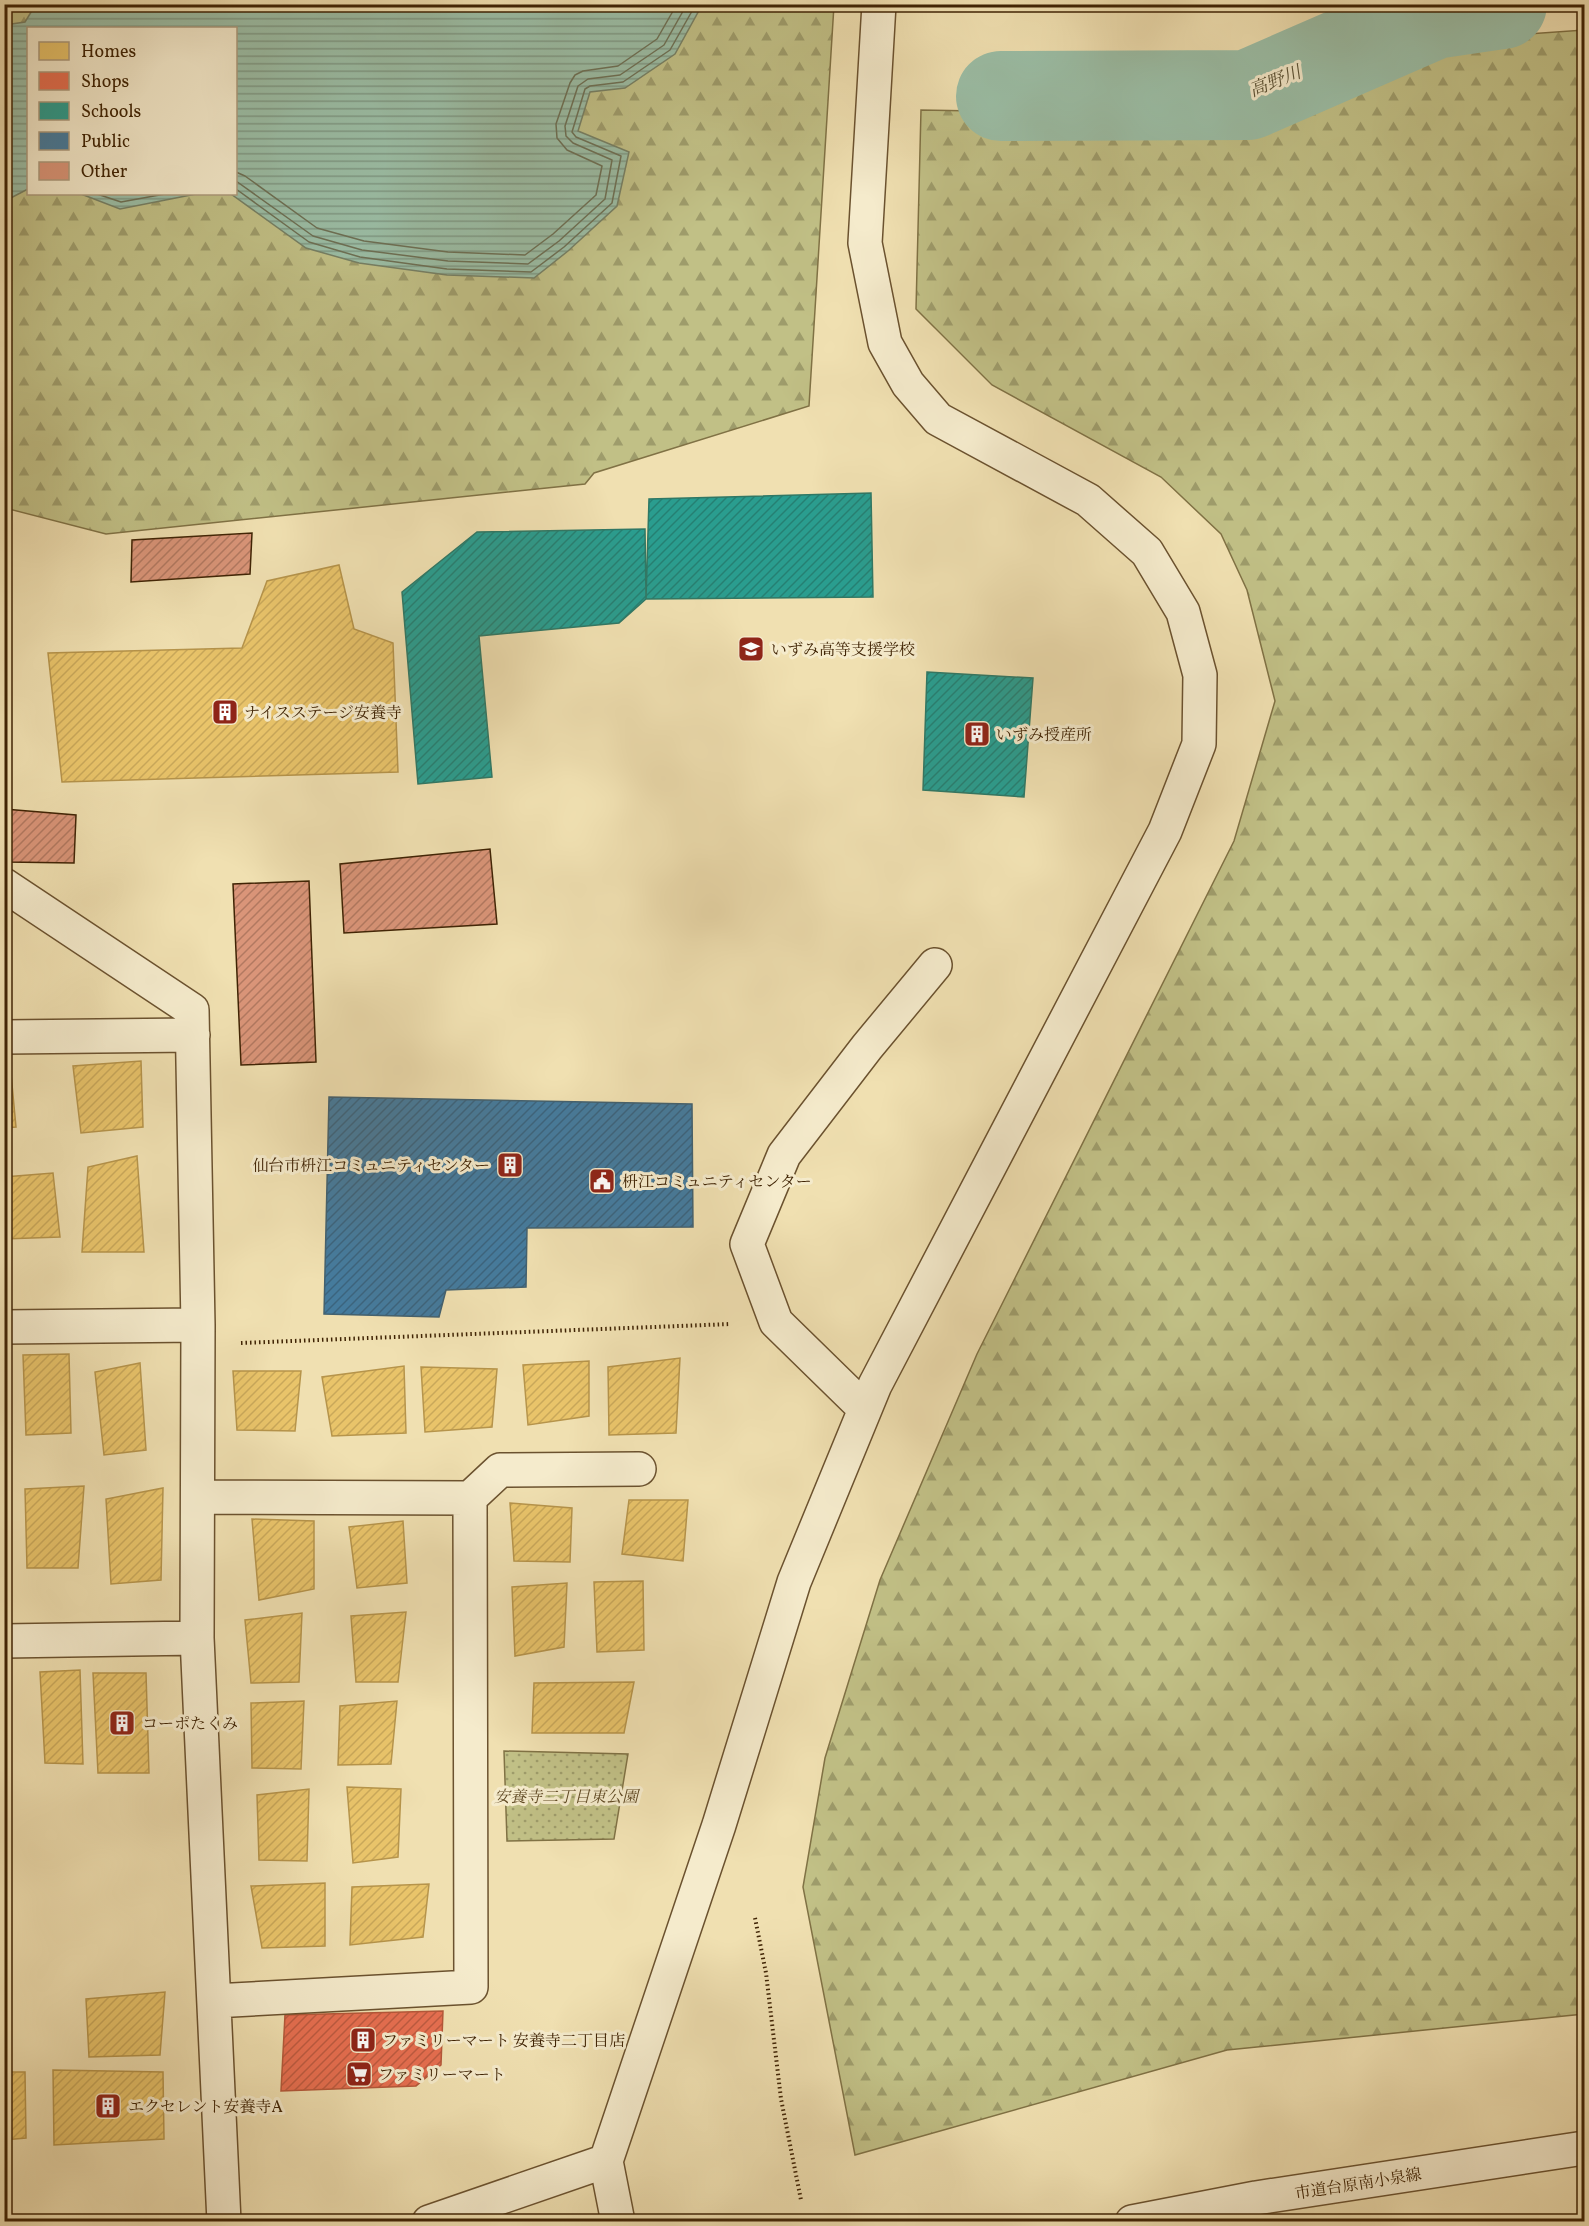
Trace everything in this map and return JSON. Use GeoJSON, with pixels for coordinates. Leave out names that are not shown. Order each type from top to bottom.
{"type":"FeatureCollection","features":[{"type":"Feature","properties":{"kind":"street"},"geometry":{"type":"LineString","coordinates":[[618,2222],[606,2161],[719,1825],[794,1582],[875,1384],[1165,831],[1199,744],[1200,675],[1183,612],[1147,552],[1088,500],[938,419],[908,384],[885,343],[865,243],[879,4]]}},
{"type":"Feature","properties":{"kind":"street"},"geometry":{"type":"LineString","coordinates":[[4,885],[192,1010],[198,1335],[197,1638],[224,2222]]}},
{"type":"Feature","properties":{"kind":"street"},"geometry":{"type":"LineString","coordinates":[[865,1409],[776,1322],[747,1244],[784,1155],[934,965]]}},
{"type":"Feature","properties":{"kind":"street"},"geometry":{"type":"LineString","coordinates":[[4,1037],[192,1035]]}},
{"type":"Feature","properties":{"kind":"street"},"geometry":{"type":"LineString","coordinates":[[4,1327],[198,1335]]}},
{"type":"Feature","properties":{"kind":"street"},"geometry":{"type":"LineString","coordinates":[[198,1497],[470,1498],[500,1470],[639,1469]]}},
{"type":"Feature","properties":{"kind":"street"},"geometry":{"type":"LineString","coordinates":[[214,2001],[471,1987],[470,1498]]}},
{"type":"Feature","properties":{"kind":"street"},"geometry":{"type":"LineString","coordinates":[[4,1641],[197,1638]]}},
{"type":"Feature","properties":{"kind":"street","name":"市道台原南小泉線"},"geometry":{"type":"LineString","coordinates":[[1132,2222],[1256,2198],[1584,2148]]}},
{"type":"Feature","properties":{"kind":"street"},"geometry":{"type":"LineString","coordinates":[[429,2222],[606,2161]]}},
{"type":"Feature","properties":{"kind":"path"},"geometry":{"type":"LineString","coordinates":[[198,1335],[776,1322]]}},
{"type":"Feature","properties":{"kind":"path"},"geometry":{"type":"LineString","coordinates":[[755,1918],[766,1973],[781,2099],[801,2200]]}},
{"type":"Feature","properties":{"kind":"green space"},"geometry":{"type":"Polygon","coordinates":[[[4,5],[834,5],[809,406],[594,473],[585,484],[106,534],[5,508],[4,5]]]}},
{"type":"Feature","properties":{"kind":"green space"},"geometry":{"type":"Polygon","coordinates":[[[1584,30],[1584,2014],[1227,2050],[855,2155],[803,1887],[825,1758],[880,1580],[977,1354],[1234,841],[1275,701],[1247,590],[1221,534],[1161,477],[992,385],[916,309],[921,110],[1238,116],[1440,40],[1584,30]]]}},
{"type":"Feature","properties":{"kind":"green space","name":"安養寺二丁目東公園"},"geometry":{"type":"Polygon","coordinates":[[[504,1751],[628,1754],[614,1839],[507,1841],[504,1751]]]}},
{"type":"Feature","properties":{"kind":"water"},"geometry":{"type":"Polygon","coordinates":[[[36,4],[702,4],[675,54],[625,88],[590,92],[578,131],[629,152],[617,206],[568,251],[534,278],[447,275],[359,263],[306,248],[232,195],[237,195],[237,27],[27,27],[27,190],[5,201],[5,25],[25,22],[36,4]]]}},
{"type":"Feature","properties":{"kind":"water"},"geometry":{"type":"Polygon","coordinates":[[[84,195],[191,195],[120,209],[84,195]]]}},
{"type":"Feature","properties":{"kind":"building: Homes","name":"ナイスステージ安養寺"},"geometry":{"type":"Polygon","coordinates":[[[339,565],[354,629],[393,643],[398,772],[62,782],[48,653],[242,648],[267,581],[339,565]]]}},
{"type":"Feature","properties":{"kind":"building: Homes"},"geometry":{"type":"Polygon","coordinates":[[[141,1061],[143,1127],[81,1133],[73,1066],[141,1061]]]}},
{"type":"Feature","properties":{"kind":"building: Homes"},"geometry":{"type":"Polygon","coordinates":[[[10,1063],[16,1127],[4,1128],[4,1064],[10,1063]]]}},
{"type":"Feature","properties":{"kind":"building: Homes"},"geometry":{"type":"Polygon","coordinates":[[[137,1156],[144,1252],[82,1252],[88,1167],[137,1156]]]}},
{"type":"Feature","properties":{"kind":"building: Homes"},"geometry":{"type":"Polygon","coordinates":[[[53,1173],[60,1237],[4,1239],[4,1177],[53,1173]]]}},
{"type":"Feature","properties":{"kind":"building: Homes"},"geometry":{"type":"Polygon","coordinates":[[[69,1354],[71,1433],[26,1435],[23,1355],[69,1354]]]}},
{"type":"Feature","properties":{"kind":"building: Homes"},"geometry":{"type":"Polygon","coordinates":[[[680,1358],[676,1433],[609,1435],[608,1367],[680,1358]]]}},
{"type":"Feature","properties":{"kind":"building: Homes"},"geometry":{"type":"Polygon","coordinates":[[[589,1361],[589,1416],[528,1425],[523,1365],[589,1361]]]}},
{"type":"Feature","properties":{"kind":"building: Homes"},"geometry":{"type":"Polygon","coordinates":[[[140,1363],[146,1450],[104,1455],[95,1372],[140,1363]]]}},
{"type":"Feature","properties":{"kind":"building: Homes"},"geometry":{"type":"Polygon","coordinates":[[[404,1366],[406,1433],[332,1436],[322,1377],[404,1366]]]}},
{"type":"Feature","properties":{"kind":"building: Homes"},"geometry":{"type":"Polygon","coordinates":[[[421,1367],[497,1369],[492,1427],[425,1432],[421,1367]]]}},
{"type":"Feature","properties":{"kind":"building: Homes"},"geometry":{"type":"Polygon","coordinates":[[[233,1371],[301,1371],[295,1431],[237,1430],[233,1371]]]}},
{"type":"Feature","properties":{"kind":"building: Homes"},"geometry":{"type":"Polygon","coordinates":[[[84,1486],[78,1568],[27,1568],[25,1489],[84,1486]]]}},
{"type":"Feature","properties":{"kind":"building: Homes"},"geometry":{"type":"Polygon","coordinates":[[[163,1488],[161,1580],[111,1584],[106,1499],[163,1488]]]}},
{"type":"Feature","properties":{"kind":"building: Homes"},"geometry":{"type":"Polygon","coordinates":[[[629,1500],[688,1500],[683,1561],[622,1554],[629,1500]]]}},
{"type":"Feature","properties":{"kind":"building: Homes"},"geometry":{"type":"Polygon","coordinates":[[[510,1503],[572,1508],[570,1562],[514,1561],[510,1503]]]}},
{"type":"Feature","properties":{"kind":"building: Homes"},"geometry":{"type":"Polygon","coordinates":[[[252,1519],[314,1521],[314,1589],[259,1600],[252,1519]]]}},
{"type":"Feature","properties":{"kind":"building: Homes"},"geometry":{"type":"Polygon","coordinates":[[[403,1521],[407,1583],[357,1588],[349,1527],[403,1521]]]}},
{"type":"Feature","properties":{"kind":"building: Homes"},"geometry":{"type":"Polygon","coordinates":[[[643,1581],[644,1650],[597,1652],[594,1582],[643,1581]]]}},
{"type":"Feature","properties":{"kind":"building: Homes"},"geometry":{"type":"Polygon","coordinates":[[[567,1583],[564,1647],[515,1656],[512,1587],[567,1583]]]}},
{"type":"Feature","properties":{"kind":"building: Homes"},"geometry":{"type":"Polygon","coordinates":[[[406,1612],[398,1682],[356,1682],[351,1616],[406,1612]]]}},
{"type":"Feature","properties":{"kind":"building: Homes"},"geometry":{"type":"Polygon","coordinates":[[[302,1613],[299,1682],[251,1683],[245,1620],[302,1613]]]}},
{"type":"Feature","properties":{"kind":"building: Homes"},"geometry":{"type":"Polygon","coordinates":[[[80,1670],[83,1764],[45,1763],[40,1672],[80,1670]]]}},
{"type":"Feature","properties":{"kind":"building: Homes","name":"コーポたくみ"},"geometry":{"type":"Polygon","coordinates":[[[93,1673],[146,1673],[149,1773],[98,1773],[93,1673]]]}},
{"type":"Feature","properties":{"kind":"building: Homes"},"geometry":{"type":"Polygon","coordinates":[[[4,1681],[6,1681],[7,1772],[4,1772],[4,1681]]]}},
{"type":"Feature","properties":{"kind":"building: Homes"},"geometry":{"type":"Polygon","coordinates":[[[634,1682],[624,1733],[532,1733],[534,1683],[634,1682]]]}},
{"type":"Feature","properties":{"kind":"building: Homes"},"geometry":{"type":"Polygon","coordinates":[[[304,1701],[301,1769],[252,1768],[251,1703],[304,1701]]]}},
{"type":"Feature","properties":{"kind":"building: Homes"},"geometry":{"type":"Polygon","coordinates":[[[397,1701],[391,1764],[338,1765],[340,1706],[397,1701]]]}},
{"type":"Feature","properties":{"kind":"building: Homes"},"geometry":{"type":"Polygon","coordinates":[[[347,1787],[401,1789],[398,1857],[353,1863],[347,1787]]]}},
{"type":"Feature","properties":{"kind":"building: Homes"},"geometry":{"type":"Polygon","coordinates":[[[309,1789],[307,1861],[259,1860],[257,1795],[309,1789]]]}},
{"type":"Feature","properties":{"kind":"building: Homes"},"geometry":{"type":"Polygon","coordinates":[[[325,1883],[325,1946],[262,1948],[251,1886],[325,1883]]]}},
{"type":"Feature","properties":{"kind":"building: Homes"},"geometry":{"type":"Polygon","coordinates":[[[429,1884],[423,1937],[350,1945],[352,1887],[429,1884]]]}},
{"type":"Feature","properties":{"kind":"building: Homes"},"geometry":{"type":"Polygon","coordinates":[[[165,1992],[160,2055],[89,2057],[86,1999],[165,1992]]]}},
{"type":"Feature","properties":{"kind":"building: Homes","name":"エクセレント安養寺A"},"geometry":{"type":"Polygon","coordinates":[[[53,2070],[163,2072],[164,2139],[54,2145],[53,2070]]]}},
{"type":"Feature","properties":{"kind":"building: Homes"},"geometry":{"type":"Polygon","coordinates":[[[4,2072],[25,2072],[26,2138],[4,2140],[4,2072]]]}},
{"type":"Feature","properties":{"kind":"building: Shops","name":"ファミリーマート 安養寺二丁目店"},"geometry":{"type":"Polygon","coordinates":[[[443,2011],[441,2065],[416,2086],[281,2091],[285,2015],[443,2011]]]}},
{"type":"Feature","properties":{"kind":"building: Schools"},"geometry":{"type":"Polygon","coordinates":[[[871,493],[873,597],[646,599],[649,499],[871,493]]]}},
{"type":"Feature","properties":{"kind":"building: Schools"},"geometry":{"type":"Polygon","coordinates":[[[645,529],[646,599],[619,623],[479,636],[492,777],[418,784],[402,592],[477,532],[645,529]]]}},
{"type":"Feature","properties":{"kind":"building: Schools","name":"いずみ授産所"},"geometry":{"type":"Polygon","coordinates":[[[927,672],[1033,678],[1024,797],[923,790],[927,672]]]}},
{"type":"Feature","properties":{"kind":"building: Public","name":"仙台市枡江コミュニティセンター"},"geometry":{"type":"Polygon","coordinates":[[[329,1097],[692,1104],[693,1227],[527,1228],[526,1287],[446,1290],[439,1317],[324,1314],[329,1097]]]}},
{"type":"Feature","properties":{"kind":"building: Other"},"geometry":{"type":"Polygon","coordinates":[[[252,533],[250,574],[131,582],[132,540],[252,533]]]}},
{"type":"Feature","properties":{"kind":"building: Other"},"geometry":{"type":"Polygon","coordinates":[[[4,809],[76,815],[74,863],[7,862],[4,851],[4,809]]]}},
{"type":"Feature","properties":{"kind":"building: Other"},"geometry":{"type":"Polygon","coordinates":[[[490,849],[497,924],[344,933],[340,864],[490,849]]]}},
{"type":"Feature","properties":{"kind":"building: Other"},"geometry":{"type":"Polygon","coordinates":[[[309,881],[316,1062],[241,1065],[233,884],[309,881]]]}},
{"type":"Feature","properties":{"kind":"waterway","name":"高野川"},"geometry":{"type":"LineString","coordinates":[[1001,96],[1248,95],[1434,14],[1502,4]]}},
{"type":"Feature","properties":{"kind":"place","name":"いずみ高等支援学校"},"geometry":{"type":"Point","coordinates":[751,649]}},
{"type":"Feature","properties":{"kind":"place","name":"ナイスステージ安養寺"},"geometry":{"type":"Point","coordinates":[225,712]}},
{"type":"Feature","properties":{"kind":"place","name":"いずみ授産所"},"geometry":{"type":"Point","coordinates":[977,734]}},
{"type":"Feature","properties":{"kind":"place","name":"仙台市枡江コミュニティセンター"},"geometry":{"type":"Point","coordinates":[510,1165]}},
{"type":"Feature","properties":{"kind":"place","name":"枡江コミュニティセンター"},"geometry":{"type":"Point","coordinates":[602,1181]}},
{"type":"Feature","properties":{"kind":"place","name":"コーポたくみ"},"geometry":{"type":"Point","coordinates":[122,1723]}},
{"type":"Feature","properties":{"kind":"place","name":"ファミリーマート 安養寺二丁目店"},"geometry":{"type":"Point","coordinates":[363,2040]}},
{"type":"Feature","properties":{"kind":"place","name":"ファミリーマート"},"geometry":{"type":"Point","coordinates":[359,2074]}},
{"type":"Feature","properties":{"kind":"place","name":"エクセレント安養寺A"},"geometry":{"type":"Point","coordinates":[108,2106]}}]}
